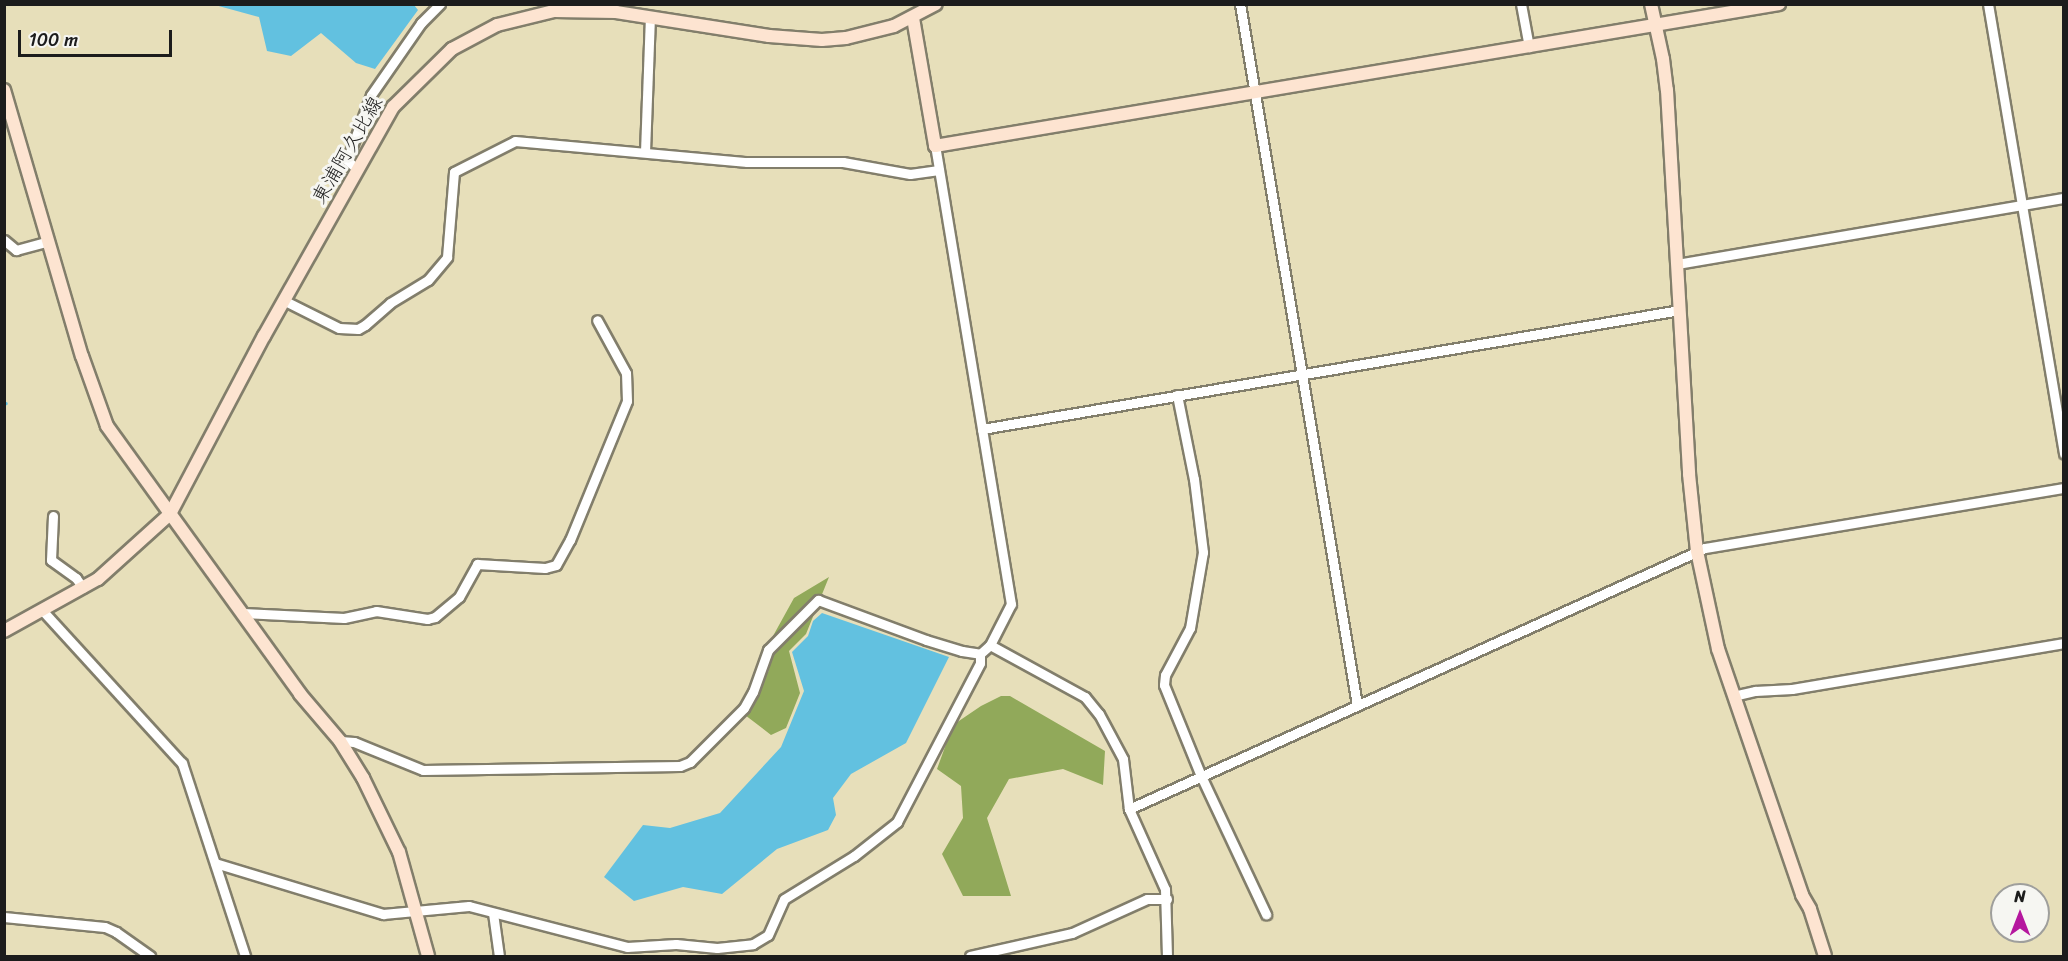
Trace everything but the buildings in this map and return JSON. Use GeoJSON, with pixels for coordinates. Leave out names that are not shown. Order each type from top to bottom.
{"type":"FeatureCollection","features":[{"type":"Feature","properties":{"kind":"street"},"geometry":{"type":"LineString","coordinates":[[357,169],[347,160],[371,95],[421,23],[440,4]]}},
{"type":"Feature","properties":{"kind":"street","name":"東浦阿久比線"},"geometry":{"type":"LineString","coordinates":[[4,631],[83,588],[114,567],[170,514],[192,470],[393,107],[452,49],[497,25],[552,8],[596,10],[769,36],[822,40],[869,34],[913,18],[936,4]]}},
{"type":"Feature","properties":{"kind":"street"},"geometry":{"type":"LineString","coordinates":[[1240,4],[1357,705]]}},
{"type":"Feature","properties":{"kind":"street"},"geometry":{"type":"LineString","coordinates":[[1521,4],[1529,47]]}},
{"type":"Feature","properties":{"kind":"street"},"geometry":{"type":"LineString","coordinates":[[1651,4],[1666,90],[1689,474],[1697,551],[1718,649],[1825,957]]}},
{"type":"Feature","properties":{"kind":"street"},"geometry":{"type":"LineString","coordinates":[[935,146],[1410,68],[1779,4]]}},
{"type":"Feature","properties":{"kind":"street"},"geometry":{"type":"LineString","coordinates":[[1988,4],[2064,454]]}},
{"type":"Feature","properties":{"kind":"street"},"geometry":{"type":"LineString","coordinates":[[645,152],[650,18]]}},
{"type":"Feature","properties":{"kind":"street"},"geometry":{"type":"LineString","coordinates":[[215,863],[383,914],[469,906],[627,946],[675,944],[717,948],[753,944],[762,940],[768,935],[784,899],[854,856],[897,822],[980,663],[980,654],[990,645],[1011,604],[913,18]]}},
{"type":"Feature","properties":{"kind":"street"},"geometry":{"type":"LineString","coordinates":[[4,90],[96,402],[107,426],[300,694],[340,741],[363,778],[399,852],[417,910],[428,957]]}},
{"type":"Feature","properties":{"kind":"street"},"geometry":{"type":"LineString","coordinates":[[285,301],[339,328],[357,329],[390,303],[428,280],[447,257],[454,172],[508,144],[522,141],[747,162],[843,162],[910,174],[939,170]]}},
{"type":"Feature","properties":{"kind":"street"},"geometry":{"type":"LineString","coordinates":[[1677,264],[2064,198]]}},
{"type":"Feature","properties":{"kind":"street"},"geometry":{"type":"LineString","coordinates":[[4,240],[16,250],[49,241]]}},
{"type":"Feature","properties":{"kind":"street"},"geometry":{"type":"LineString","coordinates":[[982,429],[1680,310]]}},
{"type":"Feature","properties":{"kind":"street"},"geometry":{"type":"LineString","coordinates":[[243,613],[344,618],[376,611],[427,619],[435,617],[459,597],[477,564],[545,568],[556,565],[570,540],[627,401],[626,373],[597,320]]}},
{"type":"Feature","properties":{"kind":"street"},"geometry":{"type":"LineString","coordinates":[[1177,395],[1194,479],[1203,552],[1191,628],[1163,680],[1202,776],[1266,914]]}},
{"type":"Feature","properties":{"kind":"street"},"geometry":{"type":"LineString","coordinates":[[1129,809],[1705,548],[2064,488]]}},
{"type":"Feature","properties":{"kind":"street"},"geometry":{"type":"LineString","coordinates":[[53,516],[51,560],[76,578],[83,588]]}},
{"type":"Feature","properties":{"kind":"street"},"geometry":{"type":"LineString","coordinates":[[340,741],[354,742],[423,770],[680,766],[690,762],[744,708],[753,692],[770,646],[818,600],[926,640],[980,654]]}},
{"type":"Feature","properties":{"kind":"street"},"geometry":{"type":"LineString","coordinates":[[43,611],[182,763],[245,957]]}},
{"type":"Feature","properties":{"kind":"street"},"geometry":{"type":"LineString","coordinates":[[1733,696],[1755,691],[1792,689],[2064,643]]}},
{"type":"Feature","properties":{"kind":"street"},"geometry":{"type":"LineString","coordinates":[[990,645],[1091,701],[1123,759],[1129,809],[1159,873],[1167,899],[1167,957]]}},
{"type":"Feature","properties":{"kind":"street"},"geometry":{"type":"LineString","coordinates":[[970,957],[1072,933],[1093,926],[1147,899],[1167,899]]}},
{"type":"Feature","properties":{"kind":"street"},"geometry":{"type":"LineString","coordinates":[[493,913],[499,957]]}},
{"type":"Feature","properties":{"kind":"street"},"geometry":{"type":"LineString","coordinates":[[4,917],[105,927],[116,932],[150,957]]}},
{"type":"Feature","properties":{"kind":"green space"},"geometry":{"type":"Polygon","coordinates":[[[829,577],[806,634],[789,651],[800,693],[786,728],[771,735],[745,715],[769,670],[773,636],[794,598],[829,577]]]}},
{"type":"Feature","properties":{"kind":"green space"},"geometry":{"type":"Polygon","coordinates":[[[1001,696],[1010,696],[1105,751],[1103,785],[1063,769],[1009,779],[987,818],[1011,896],[963,896],[942,854],[963,818],[961,786],[937,769],[953,725],[1001,696]]]}},
{"type":"Feature","properties":{"kind":"water"},"geometry":{"type":"Polygon","coordinates":[[[215,5],[414,5],[418,10],[375,69],[356,63],[321,33],[291,56],[267,51],[259,17],[215,5]]]}},
{"type":"Feature","properties":{"kind":"water"},"geometry":{"type":"Polygon","coordinates":[[[822,613],[949,657],[906,743],[851,774],[833,798],[836,815],[828,830],[777,849],[722,894],[683,887],[634,901],[604,877],[643,825],[670,828],[720,813],[781,747],[804,691],[792,652],[808,636],[813,621],[822,613]]]}}]}
